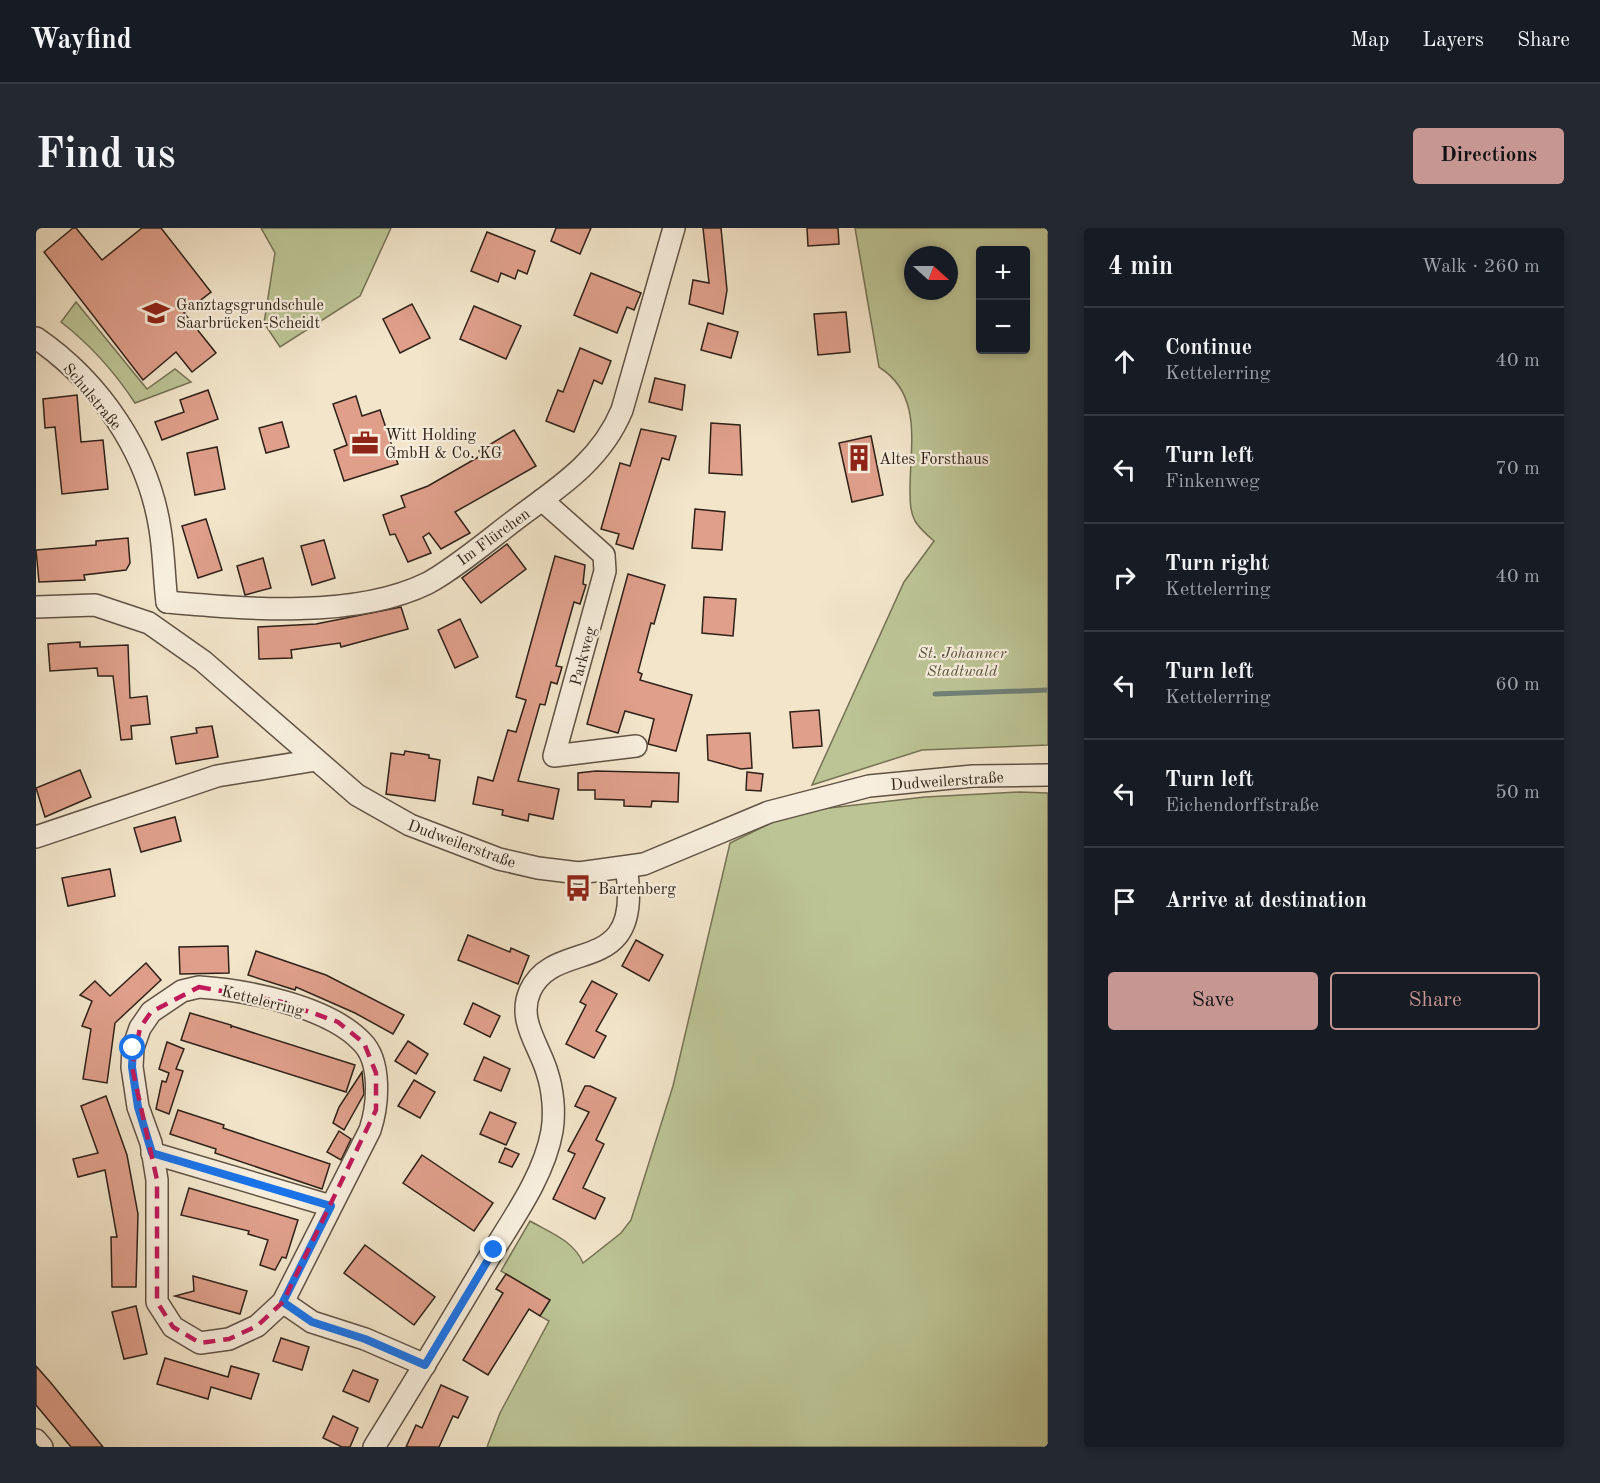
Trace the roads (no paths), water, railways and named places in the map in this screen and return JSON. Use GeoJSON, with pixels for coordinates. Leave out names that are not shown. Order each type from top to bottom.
{"type":"FeatureCollection","features":[{"type":"Feature","properties":{"kind":"street","name":"Im Flürchen"},"geometry":{"type":"LineString","coordinates":[[166,602],[265,609],[321,607],[379,599],[428,583],[542,500],[577,473],[599,452],[613,432],[622,410],[674,228]]}},
{"type":"Feature","properties":{"kind":"street","name":"Schulstraße"},"geometry":{"type":"LineString","coordinates":[[36,338],[68,365],[111,411],[135,448],[151,488],[160,530],[166,602]]}},
{"type":"Feature","properties":{"kind":"street","name":"Parkweg"},"geometry":{"type":"LineString","coordinates":[[542,500],[604,555],[605,571],[554,756],[636,746]]}},
{"type":"Feature","properties":{"kind":"street"},"geometry":{"type":"LineString","coordinates":[[149,623],[166,602]]}},
{"type":"Feature","properties":{"kind":"street"},"geometry":{"type":"LineString","coordinates":[[36,607],[95,605],[149,623],[195,655],[316,760]]}},
{"type":"Feature","properties":{"kind":"street"},"geometry":{"type":"LineString","coordinates":[[36,837],[217,776],[316,760]]}},
{"type":"Feature","properties":{"kind":"street","name":"Dudweilerstraße"},"geometry":{"type":"LineString","coordinates":[[316,760],[357,795],[410,825],[499,859],[538,868],[579,873],[626,867],[659,858],[769,812],[869,786],[964,777],[1048,775]]}},
{"type":"Feature","properties":{"kind":"street"},"geometry":{"type":"LineString","coordinates":[[374,1447],[534,1180],[552,1130],[552,1100],[547,1073],[525,1014],[530,992],[537,978],[549,970],[602,949],[619,934],[631,895],[626,867]]}},
{"type":"Feature","properties":{"kind":"street","name":"Kettelerring"},"geometry":{"type":"LineString","coordinates":[[199,987],[227,988],[282,1002],[338,1022],[364,1043],[376,1073],[376,1110],[370,1130],[331,1206],[283,1302],[256,1326],[229,1339],[200,1343],[173,1327],[157,1302],[157,1180],[152,1153],[138,1107],[132,1067],[133,1048],[140,1028],[151,1012],[182,991],[199,987]]}},
{"type":"Feature","properties":{"kind":"street"},"geometry":{"type":"LineString","coordinates":[[152,1153],[331,1206]]}},
{"type":"Feature","properties":{"kind":"street"},"geometry":{"type":"LineString","coordinates":[[283,1302],[312,1322],[365,1339],[425,1365]]}},
{"type":"Feature","properties":{"kind":"street"},"geometry":{"type":"LineString","coordinates":[[36,1440],[42,1447]]}},
{"type":"Feature","properties":{"kind":"waterway"},"geometry":{"type":"LineString","coordinates":[[935,694],[1048,690]]}},
{"type":"Feature","properties":{"kind":"place","name":"Ganztagsgrundschule Saarbrücken-Scheidt"},"geometry":{"type":"Point","coordinates":[156,313]}},
{"type":"Feature","properties":{"kind":"place","name":"Witt Holding GmbH & Co. KG"},"geometry":{"type":"Point","coordinates":[365,443]}},
{"type":"Feature","properties":{"kind":"place","name":"Altes Forsthaus"},"geometry":{"type":"Point","coordinates":[859,458]}},
{"type":"Feature","properties":{"kind":"place","name":"Bartenberg"},"geometry":{"type":"Point","coordinates":[578,888]}},
{"type":"Feature","properties":{"kind":"park label","name":"St. Johanner Stadtwald"},"geometry":{"type":"Point","coordinates":[962,661]}}]}
